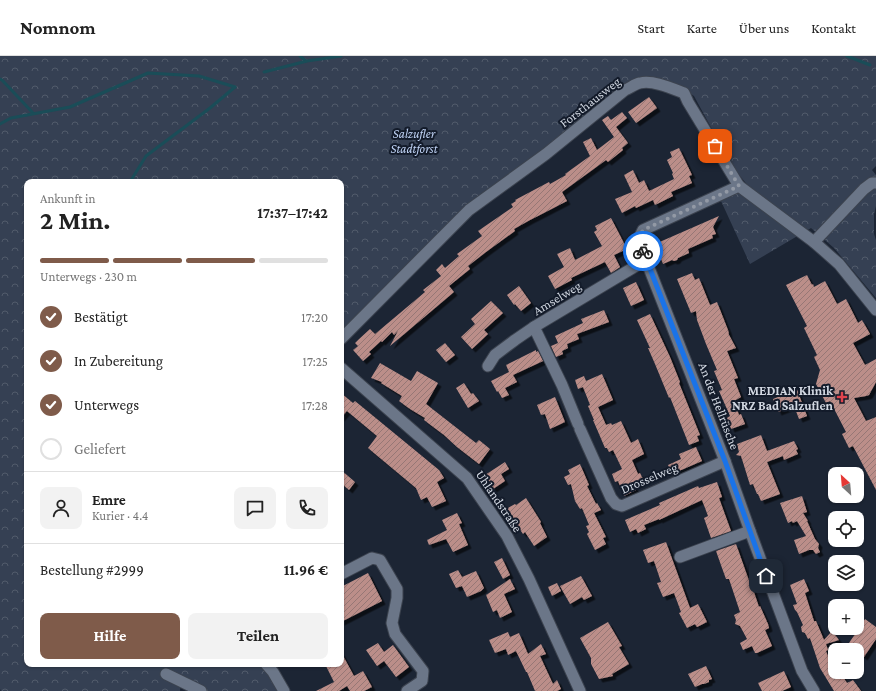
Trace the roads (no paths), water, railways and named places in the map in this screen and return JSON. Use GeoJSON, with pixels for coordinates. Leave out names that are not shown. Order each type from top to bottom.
{"type":"FeatureCollection","features":[{"type":"Feature","properties":{"kind":"street","name":"Forsthausweg"},"geometry":{"type":"LineString","coordinates":[[344,336],[469,210],[546,154],[625,90],[640,83],[665,86],[684,93],[739,186],[814,242],[838,264],[876,310]]}},
{"type":"Feature","properties":{"kind":"street"},"geometry":{"type":"LineString","coordinates":[[814,242],[864,189],[872,183],[876,183]]}},
{"type":"Feature","properties":{"kind":"street","name":"An der Hellrüsche"},"geometry":{"type":"LineString","coordinates":[[739,186],[643,230],[638,240],[725,461],[802,671],[814,691]]}},
{"type":"Feature","properties":{"kind":"street","name":"Amselweg"},"geometry":{"type":"LineString","coordinates":[[488,366],[494,355],[534,327],[646,260]]}},
{"type":"Feature","properties":{"kind":"street","name":"Drosselweg"},"geometry":{"type":"LineString","coordinates":[[534,327],[562,385],[590,453],[611,498],[616,504],[622,506],[725,461]]}},
{"type":"Feature","properties":{"kind":"street","name":"Uhlandstraße"},"geometry":{"type":"LineString","coordinates":[[344,371],[467,478],[507,536],[529,579],[580,691]]}},
{"type":"Feature","properties":{"kind":"street"},"geometry":{"type":"LineString","coordinates":[[680,557],[750,531]]}},
{"type":"Feature","properties":{"kind":"street"},"geometry":{"type":"LineString","coordinates":[[344,572],[372,558],[380,560],[396,588],[397,598],[392,623],[395,634],[423,672],[422,681],[407,691]]}},
{"type":"Feature","properties":{"kind":"street"},"geometry":{"type":"LineString","coordinates":[[269,667],[284,691]]}},
{"type":"Feature","properties":{"kind":"street"},"geometry":{"type":"LineString","coordinates":[[166,674],[201,691]]}},
{"type":"Feature","properties":{"kind":"waterway"},"geometry":{"type":"LineString","coordinates":[[300,56],[306,61]]}},
{"type":"Feature","properties":{"kind":"waterway"},"geometry":{"type":"LineString","coordinates":[[264,72],[307,61],[341,56]]}},
{"type":"Feature","properties":{"kind":"waterway"},"geometry":{"type":"LineString","coordinates":[[847,56],[870,65]]}},
{"type":"Feature","properties":{"kind":"waterway"},"geometry":{"type":"LineString","coordinates":[[0,124],[11,118],[70,107],[148,73],[199,76],[235,87]]}},
{"type":"Feature","properties":{"kind":"waterway"},"geometry":{"type":"LineString","coordinates":[[0,79],[33,113]]}},
{"type":"Feature","properties":{"kind":"waterway"},"geometry":{"type":"LineString","coordinates":[[132,179],[146,156],[210,108],[235,87]]}},
{"type":"Feature","properties":{"kind":"place","name":"MEDIAN Klinik NRZ Bad Salzuflen"},"geometry":{"type":"Point","coordinates":[842,397]}},
{"type":"Feature","properties":{"kind":"park label","name":"Salzufler Stadtforst"},"geometry":{"type":"Point","coordinates":[414,140]}}]}
